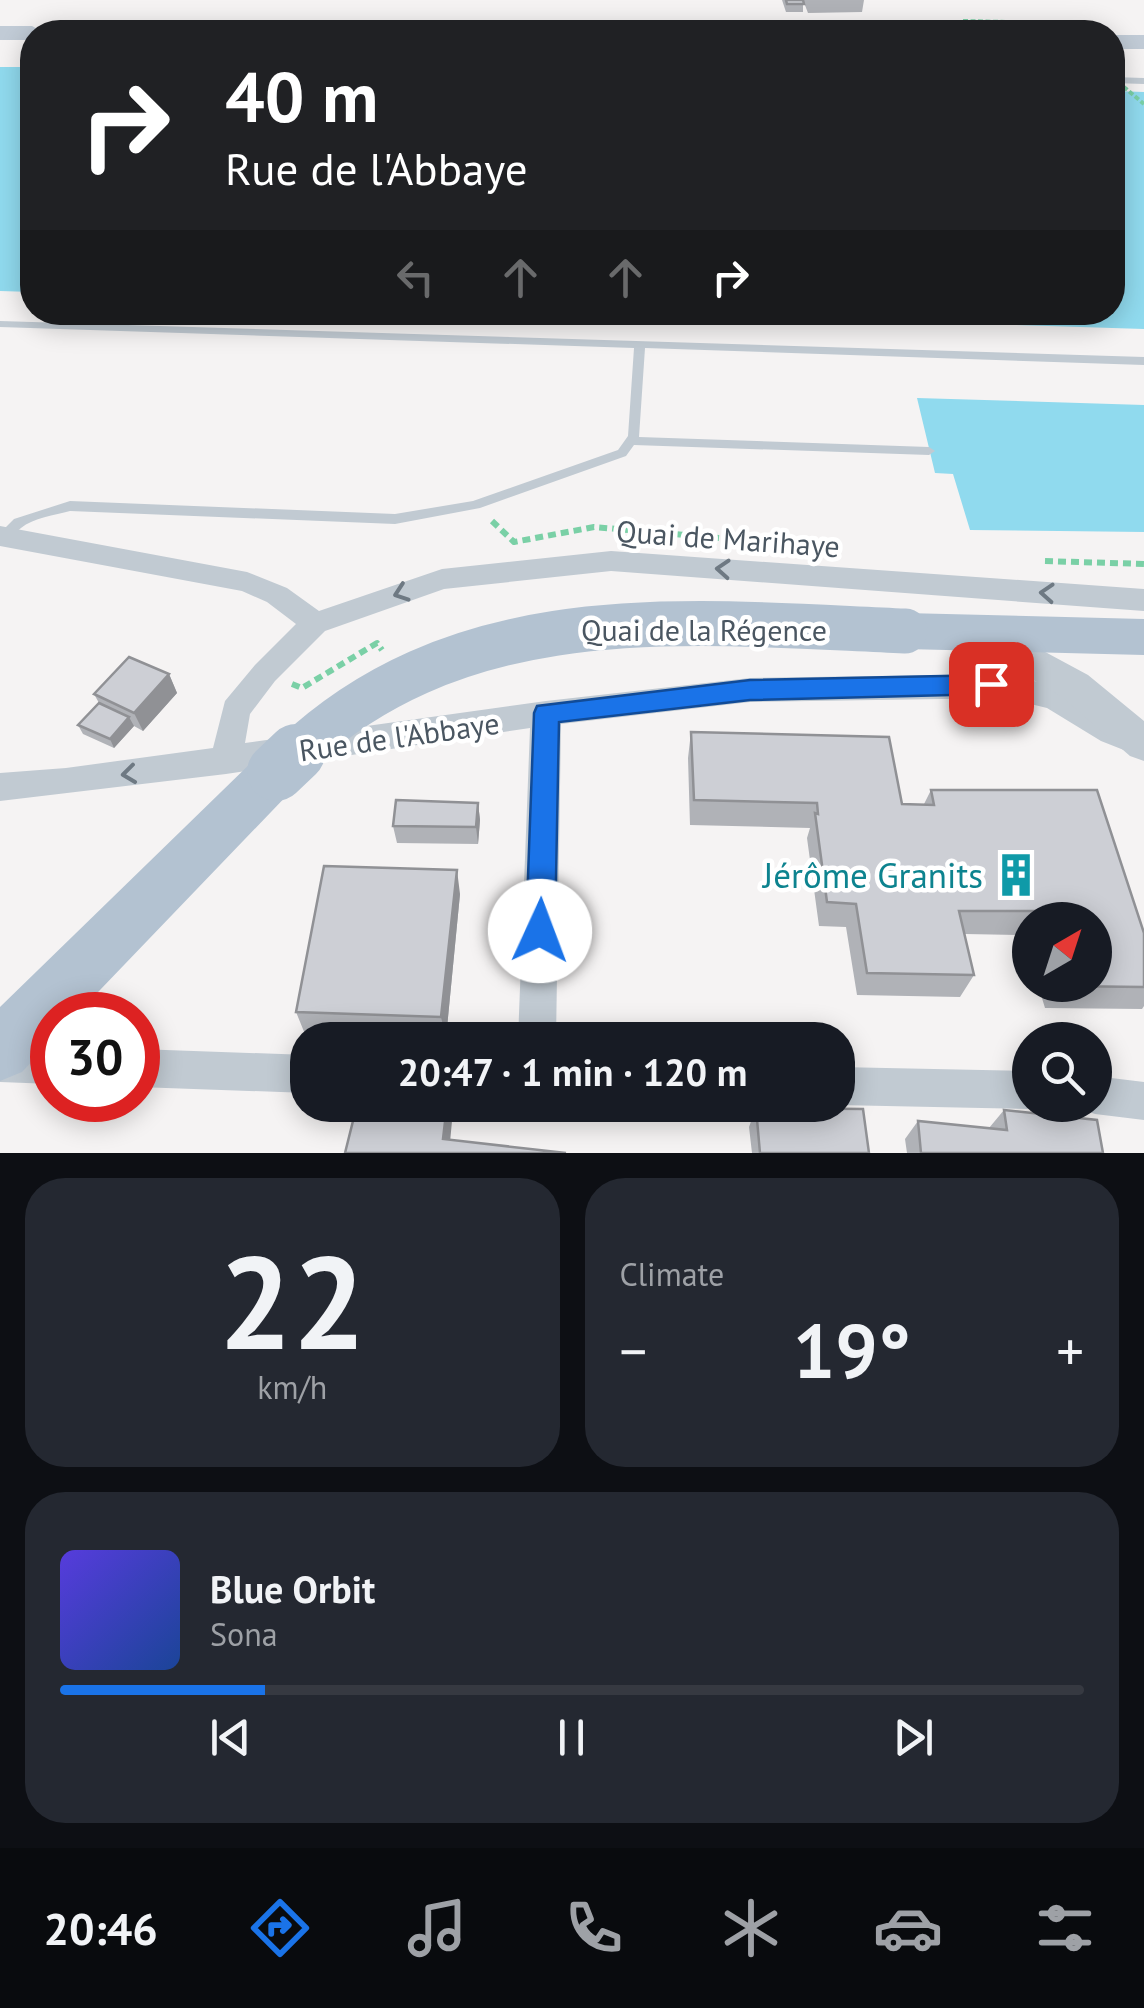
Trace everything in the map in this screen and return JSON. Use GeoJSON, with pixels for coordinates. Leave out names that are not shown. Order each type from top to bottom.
{"type":"FeatureCollection","features":[{"type":"Feature","properties":{"kind":"main road","name":"Quai de la Régence"},"geometry":{"type":"LineString","coordinates":[[0,1050],[327,724],[411,673],[515,636],[581,626],[649,623],[1144,636]]}},
{"type":"Feature","properties":{"kind":"street"},"geometry":{"type":"LineString","coordinates":[[2,536],[248,582],[277,595],[315,623]]}},
{"type":"Feature","properties":{"kind":"street","name":"Quai de Marihaye"},"geometry":{"type":"LineString","coordinates":[[226,761],[236,710],[265,673],[315,623],[442,578],[611,561],[1144,600]]}},
{"type":"Feature","properties":{"kind":"street"},"geometry":{"type":"LineString","coordinates":[[982,632],[1075,686],[1144,745]]}},
{"type":"Feature","properties":{"kind":"street","name":"Rue de l'Abbaye"},"geometry":{"type":"LineString","coordinates":[[0,787],[226,761],[546,713],[750,690],[991,684],[1054,698],[1112,732],[1144,745]]}},
{"type":"Feature","properties":{"kind":"street"},"geometry":{"type":"LineString","coordinates":[[537,1022],[546,713]]}},
{"type":"Feature","properties":{"kind":"street"},"geometry":{"type":"LineString","coordinates":[[0,1063],[30,1064]]}},
{"type":"Feature","properties":{"kind":"street"},"geometry":{"type":"LineString","coordinates":[[160,1069],[290,1073]]}},
{"type":"Feature","properties":{"kind":"street"},"geometry":{"type":"LineString","coordinates":[[855,1086],[1012,1090]]}},
{"type":"Feature","properties":{"kind":"street"},"geometry":{"type":"LineString","coordinates":[[1112,1097],[1144,1101]]}},
{"type":"Feature","properties":{"kind":"lane"},"geometry":{"type":"LineString","coordinates":[[30,325],[1144,361]]}},
{"type":"Feature","properties":{"kind":"lane"},"geometry":{"type":"LineString","coordinates":[[2,536],[19,522],[70,506],[395,520],[433,516],[475,505],[622,453],[631,441],[637,420],[640,345]]}},
{"type":"Feature","properties":{"kind":"lane"},"geometry":{"type":"LineString","coordinates":[[631,441],[929,451]]}},
{"type":"Feature","properties":{"kind":"path"},"geometry":{"type":"LineString","coordinates":[[302,688],[377,642]]}},
{"type":"Feature","properties":{"kind":"water"},"geometry":{"type":"Polygon","coordinates":[[[0,67],[20,67],[20,292],[0,291],[0,67]]]}},
{"type":"Feature","properties":{"kind":"water"},"geometry":{"type":"Polygon","coordinates":[[[1125,91],[1144,92],[1144,329],[1018,325],[1125,325],[1125,91]]]}},
{"type":"Feature","properties":{"kind":"water"},"geometry":{"type":"Polygon","coordinates":[[[917,398],[1144,405],[1144,532],[970,530],[953,474],[935,473],[917,398]]]}},
{"type":"Feature","properties":{"kind":"building"},"geometry":{"type":"Polygon","coordinates":[[[786,0],[803,0],[804,4],[787,4],[786,0]]]}},
{"type":"Feature","properties":{"kind":"building"},"geometry":{"type":"Polygon","coordinates":[[[129,657],[169,674],[134,713],[94,694],[129,657]]]}},
{"type":"Feature","properties":{"kind":"building"},"geometry":{"type":"Polygon","coordinates":[[[99,703],[129,717],[110,739],[78,725],[99,703]]]}},
{"type":"Feature","properties":{"kind":"building"},"geometry":{"type":"Polygon","coordinates":[[[691,732],[889,737],[902,804],[934,805],[931,790],[1097,790],[1144,933],[1144,987],[1112,987],[1112,902],[1012,902],[1012,911],[959,911],[974,975],[867,973],[856,904],[827,902],[817,803],[694,800],[691,732]]]}},
{"type":"Feature","properties":{"kind":"building"},"geometry":{"type":"Polygon","coordinates":[[[396,800],[478,803],[476,827],[393,826],[396,800]]]}},
{"type":"Feature","properties":{"kind":"building"},"geometry":{"type":"Polygon","coordinates":[[[324,866],[457,870],[441,1017],[296,1012],[324,866]]]}},
{"type":"Feature","properties":{"kind":"building"},"geometry":{"type":"Polygon","coordinates":[[[855,1109],[863,1109],[869,1153],[760,1153],[757,1122],[855,1122],[855,1109]]]}},
{"type":"Feature","properties":{"kind":"building"},"geometry":{"type":"Polygon","coordinates":[[[1004,1110],[1012,1111],[1012,1122],[1097,1122],[1103,1153],[921,1153],[918,1121],[1007,1130],[1004,1110]]]}},
{"type":"Feature","properties":{"kind":"building"},"geometry":{"type":"Polygon","coordinates":[[[353,1122],[445,1122],[443,1139],[566,1153],[345,1153],[353,1122]]]}},
{"type":"Feature","properties":{"kind":"place","name":"Jérôme Granits"},"geometry":{"type":"Point","coordinates":[1016,875]}},
{"type":"Feature","properties":{"kind":"route"},"geometry":{"type":"LineString","coordinates":[[540,931],[546,713],[750,690],[991,684]]}}]}
